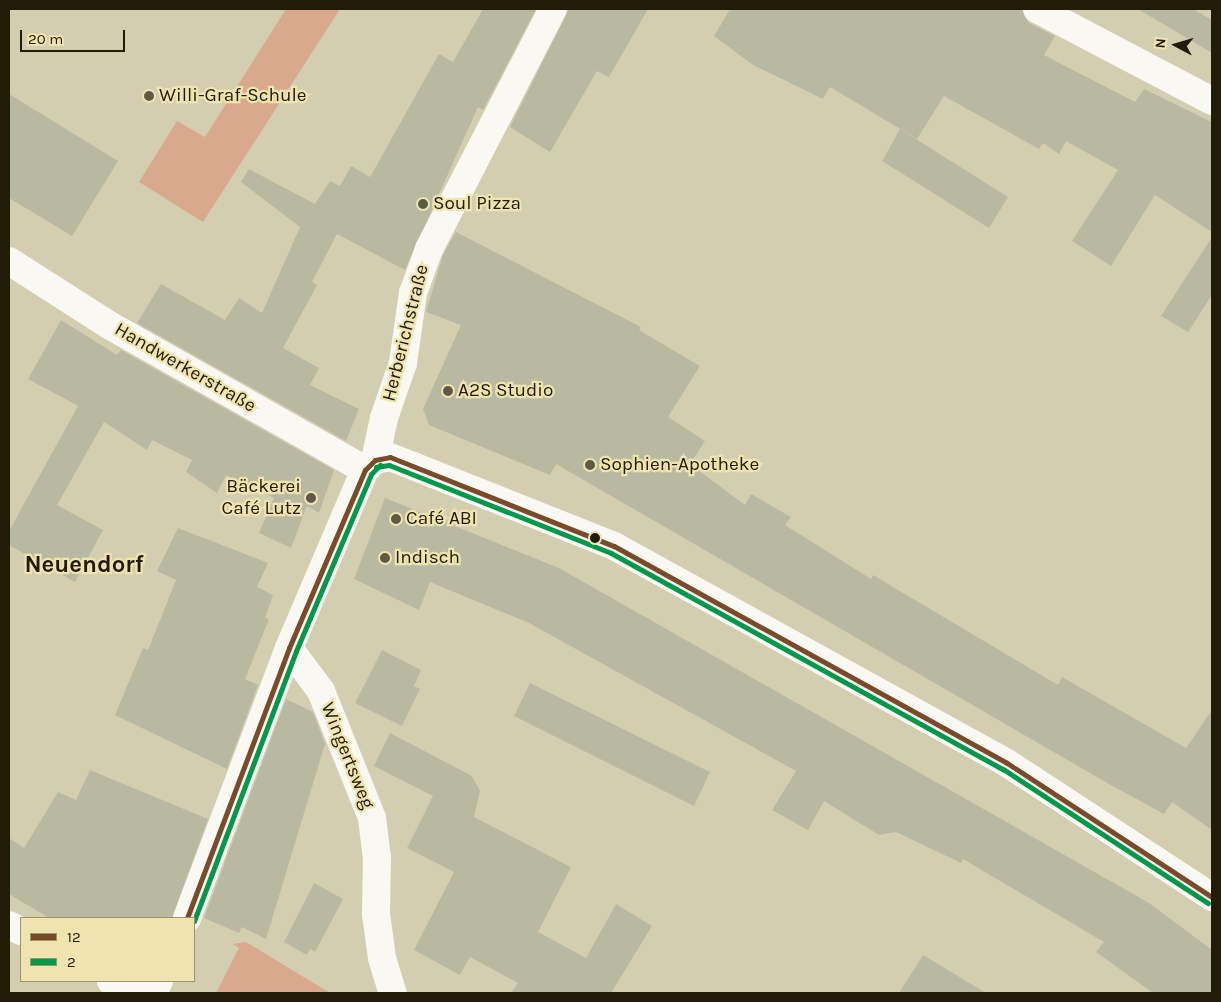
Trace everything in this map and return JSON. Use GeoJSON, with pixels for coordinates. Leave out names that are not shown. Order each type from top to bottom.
{"type":"FeatureCollection","features":[{"type":"Feature","properties":{"kind":"street","name":"Herberichstraße"},"geometry":{"type":"LineString","coordinates":[[186,917],[289,648],[370,465],[403,362],[413,293],[428,249],[553,9]]}},
{"type":"Feature","properties":{"kind":"street"},"geometry":{"type":"LineString","coordinates":[[1037,9],[1212,101]]}},
{"type":"Feature","properties":{"kind":"street","name":"Handwerkerstraße"},"geometry":{"type":"LineString","coordinates":[[9,261],[109,325],[370,465]]}},
{"type":"Feature","properties":{"kind":"street"},"geometry":{"type":"LineString","coordinates":[[370,465],[390,457],[614,546],[1008,763],[1212,897]]}},
{"type":"Feature","properties":{"kind":"street","name":"Wingertsweg"},"geometry":{"type":"LineString","coordinates":[[289,648],[321,691],[372,818],[377,857],[376,914],[382,958],[393,993]]}},
{"type":"Feature","properties":{"kind":"street"},"geometry":{"type":"LineString","coordinates":[[9,925],[20,931]]}},
{"type":"Feature","properties":{"kind":"street"},"geometry":{"type":"LineString","coordinates":[[113,982],[134,993]]}},
{"type":"Feature","properties":{"kind":"shaded area"},"geometry":{"type":"Polygon","coordinates":[[[286,9],[340,9],[203,222],[139,182],[177,121],[205,137],[286,9]]]}},
{"type":"Feature","properties":{"kind":"shaded area"},"geometry":{"type":"Polygon","coordinates":[[[246,942],[330,993],[216,993],[239,948],[233,944],[246,942]]]}},
{"type":"Feature","properties":{"kind":"building"},"geometry":{"type":"Polygon","coordinates":[[[483,9],[536,9],[483,110],[478,107],[405,270],[337,234],[312,282],[317,285],[283,348],[319,368],[310,385],[359,409],[346,441],[137,323],[161,284],[225,320],[239,298],[262,313],[300,227],[241,182],[249,169],[315,204],[330,181],[340,186],[351,166],[370,177],[439,54],[453,62],[483,9]]]}},
{"type":"Feature","properties":{"kind":"building"},"geometry":{"type":"Polygon","coordinates":[[[569,9],[648,9],[609,77],[597,71],[550,152],[510,127],[569,9]]]}},
{"type":"Feature","properties":{"kind":"building"},"geometry":{"type":"Polygon","coordinates":[[[730,9],[1022,9],[1029,23],[1055,36],[1044,55],[1135,102],[1144,89],[1212,122],[1212,232],[1155,195],[1111,266],[1072,241],[1118,170],[1066,141],[1059,154],[1043,143],[1039,149],[944,96],[917,139],[830,87],[823,99],[753,65],[714,36],[730,9]]]}},
{"type":"Feature","properties":{"kind":"building"},"geometry":{"type":"Polygon","coordinates":[[[1138,9],[1193,9],[1212,20],[1212,53],[1138,9]]]}},
{"type":"Feature","properties":{"kind":"building"},"geometry":{"type":"Polygon","coordinates":[[[9,94],[118,161],[72,236],[9,198],[9,94]]]}},
{"type":"Feature","properties":{"kind":"building"},"geometry":{"type":"Polygon","coordinates":[[[900,129],[1008,197],[989,228],[882,161],[900,129]]]}},
{"type":"Feature","properties":{"kind":"building"},"geometry":{"type":"Polygon","coordinates":[[[456,232],[641,327],[639,330],[700,366],[668,417],[705,441],[690,464],[745,505],[751,494],[791,517],[785,525],[871,579],[873,575],[1058,685],[1062,677],[1186,748],[1212,710],[1212,830],[1172,802],[1164,814],[1109,784],[556,464],[550,475],[429,425],[423,409],[461,325],[426,312],[443,255],[456,232]]]}},
{"type":"Feature","properties":{"kind":"building"},"geometry":{"type":"Polygon","coordinates":[[[1212,237],[1212,295],[1188,332],[1161,316],[1212,237]]]}},
{"type":"Feature","properties":{"kind":"building"},"geometry":{"type":"Polygon","coordinates":[[[61,320],[117,355],[121,350],[334,470],[319,513],[307,506],[291,548],[259,533],[274,498],[226,475],[217,493],[186,472],[192,460],[152,440],[147,450],[104,422],[57,505],[103,530],[75,582],[9,545],[9,531],[78,406],[28,379],[61,320]]]}},
{"type":"Feature","properties":{"kind":"building"},"geometry":{"type":"Polygon","coordinates":[[[385,498],[559,568],[1149,903],[1212,950],[1212,993],[1153,993],[1096,952],[1104,942],[963,859],[961,863],[896,832],[879,835],[824,801],[808,830],[772,810],[796,771],[529,623],[430,582],[419,610],[354,579],[385,498]]]}},
{"type":"Feature","properties":{"kind":"building"},"geometry":{"type":"Polygon","coordinates":[[[178,528],[268,563],[257,587],[273,595],[265,618],[269,619],[245,679],[258,685],[227,769],[115,715],[143,648],[148,650],[176,580],[157,571],[178,528]]]}},
{"type":"Feature","properties":{"kind":"building"},"geometry":{"type":"Polygon","coordinates":[[[382,650],[421,670],[414,686],[420,689],[402,726],[355,703],[382,650]]]}},
{"type":"Feature","properties":{"kind":"building"},"geometry":{"type":"Polygon","coordinates":[[[530,683],[710,772],[694,806],[514,716],[530,683]]]}},
{"type":"Feature","properties":{"kind":"building"},"geometry":{"type":"Polygon","coordinates":[[[286,699],[313,712],[325,744],[266,939],[242,927],[239,933],[204,918],[286,699]]]}},
{"type":"Feature","properties":{"kind":"building"},"geometry":{"type":"Polygon","coordinates":[[[390,733],[472,776],[480,791],[474,817],[571,867],[538,932],[586,958],[616,904],[652,926],[611,993],[511,993],[518,983],[470,957],[460,975],[414,950],[454,872],[407,848],[433,796],[374,766],[390,733]]]}},
{"type":"Feature","properties":{"kind":"building"},"geometry":{"type":"Polygon","coordinates":[[[90,770],[208,819],[172,917],[47,917],[9,894],[9,838],[24,848],[58,792],[76,800],[90,770]]]}},
{"type":"Feature","properties":{"kind":"building"},"geometry":{"type":"Polygon","coordinates":[[[314,883],[343,899],[315,952],[310,949],[307,955],[284,942],[314,883]]]}},
{"type":"Feature","properties":{"kind":"building"},"geometry":{"type":"Polygon","coordinates":[[[923,955],[986,993],[899,993],[923,955]]]}},
{"type":"Feature","properties":{"kind":"transit line","name":"12"},"geometry":{"type":"LineString","coordinates":[[375,460],[390,457],[614,546],[1007,763],[1212,897]]}},
{"type":"Feature","properties":{"kind":"transit line","name":"12"},"geometry":{"type":"LineString","coordinates":[[187,917],[289,648],[365,470],[375,460]]}},
{"type":"Feature","properties":{"kind":"transit line","name":"2"},"geometry":{"type":"LineString","coordinates":[[195,918],[296,651],[371,474],[380,465]]}},
{"type":"Feature","properties":{"kind":"transit line","name":"2"},"geometry":{"type":"LineString","coordinates":[[376,467],[389,465],[611,553],[1003,769],[1208,903]]}},
{"type":"Feature","properties":{"kind":"place","name":"Willi-Graf-Schule"},"geometry":{"type":"Point","coordinates":[149,96]}},
{"type":"Feature","properties":{"kind":"place","name":"Soul Pizza"},"geometry":{"type":"Point","coordinates":[423,204]}},
{"type":"Feature","properties":{"kind":"place","name":"A2S Studio"},"geometry":{"type":"Point","coordinates":[448,391]}},
{"type":"Feature","properties":{"kind":"place","name":"Sophien-Apotheke"},"geometry":{"type":"Point","coordinates":[590,465]}},
{"type":"Feature","properties":{"kind":"place","name":"Bäckerei Café Lutz"},"geometry":{"type":"Point","coordinates":[311,498]}},
{"type":"Feature","properties":{"kind":"place","name":"Café ABI"},"geometry":{"type":"Point","coordinates":[396,519]}},
{"type":"Feature","properties":{"kind":"place","name":"Indisch"},"geometry":{"type":"Point","coordinates":[385,558]}},
{"type":"Feature","properties":{"kind":"district","name":"Neuendorf"},"geometry":{"type":"Point","coordinates":[84,565]}}]}
